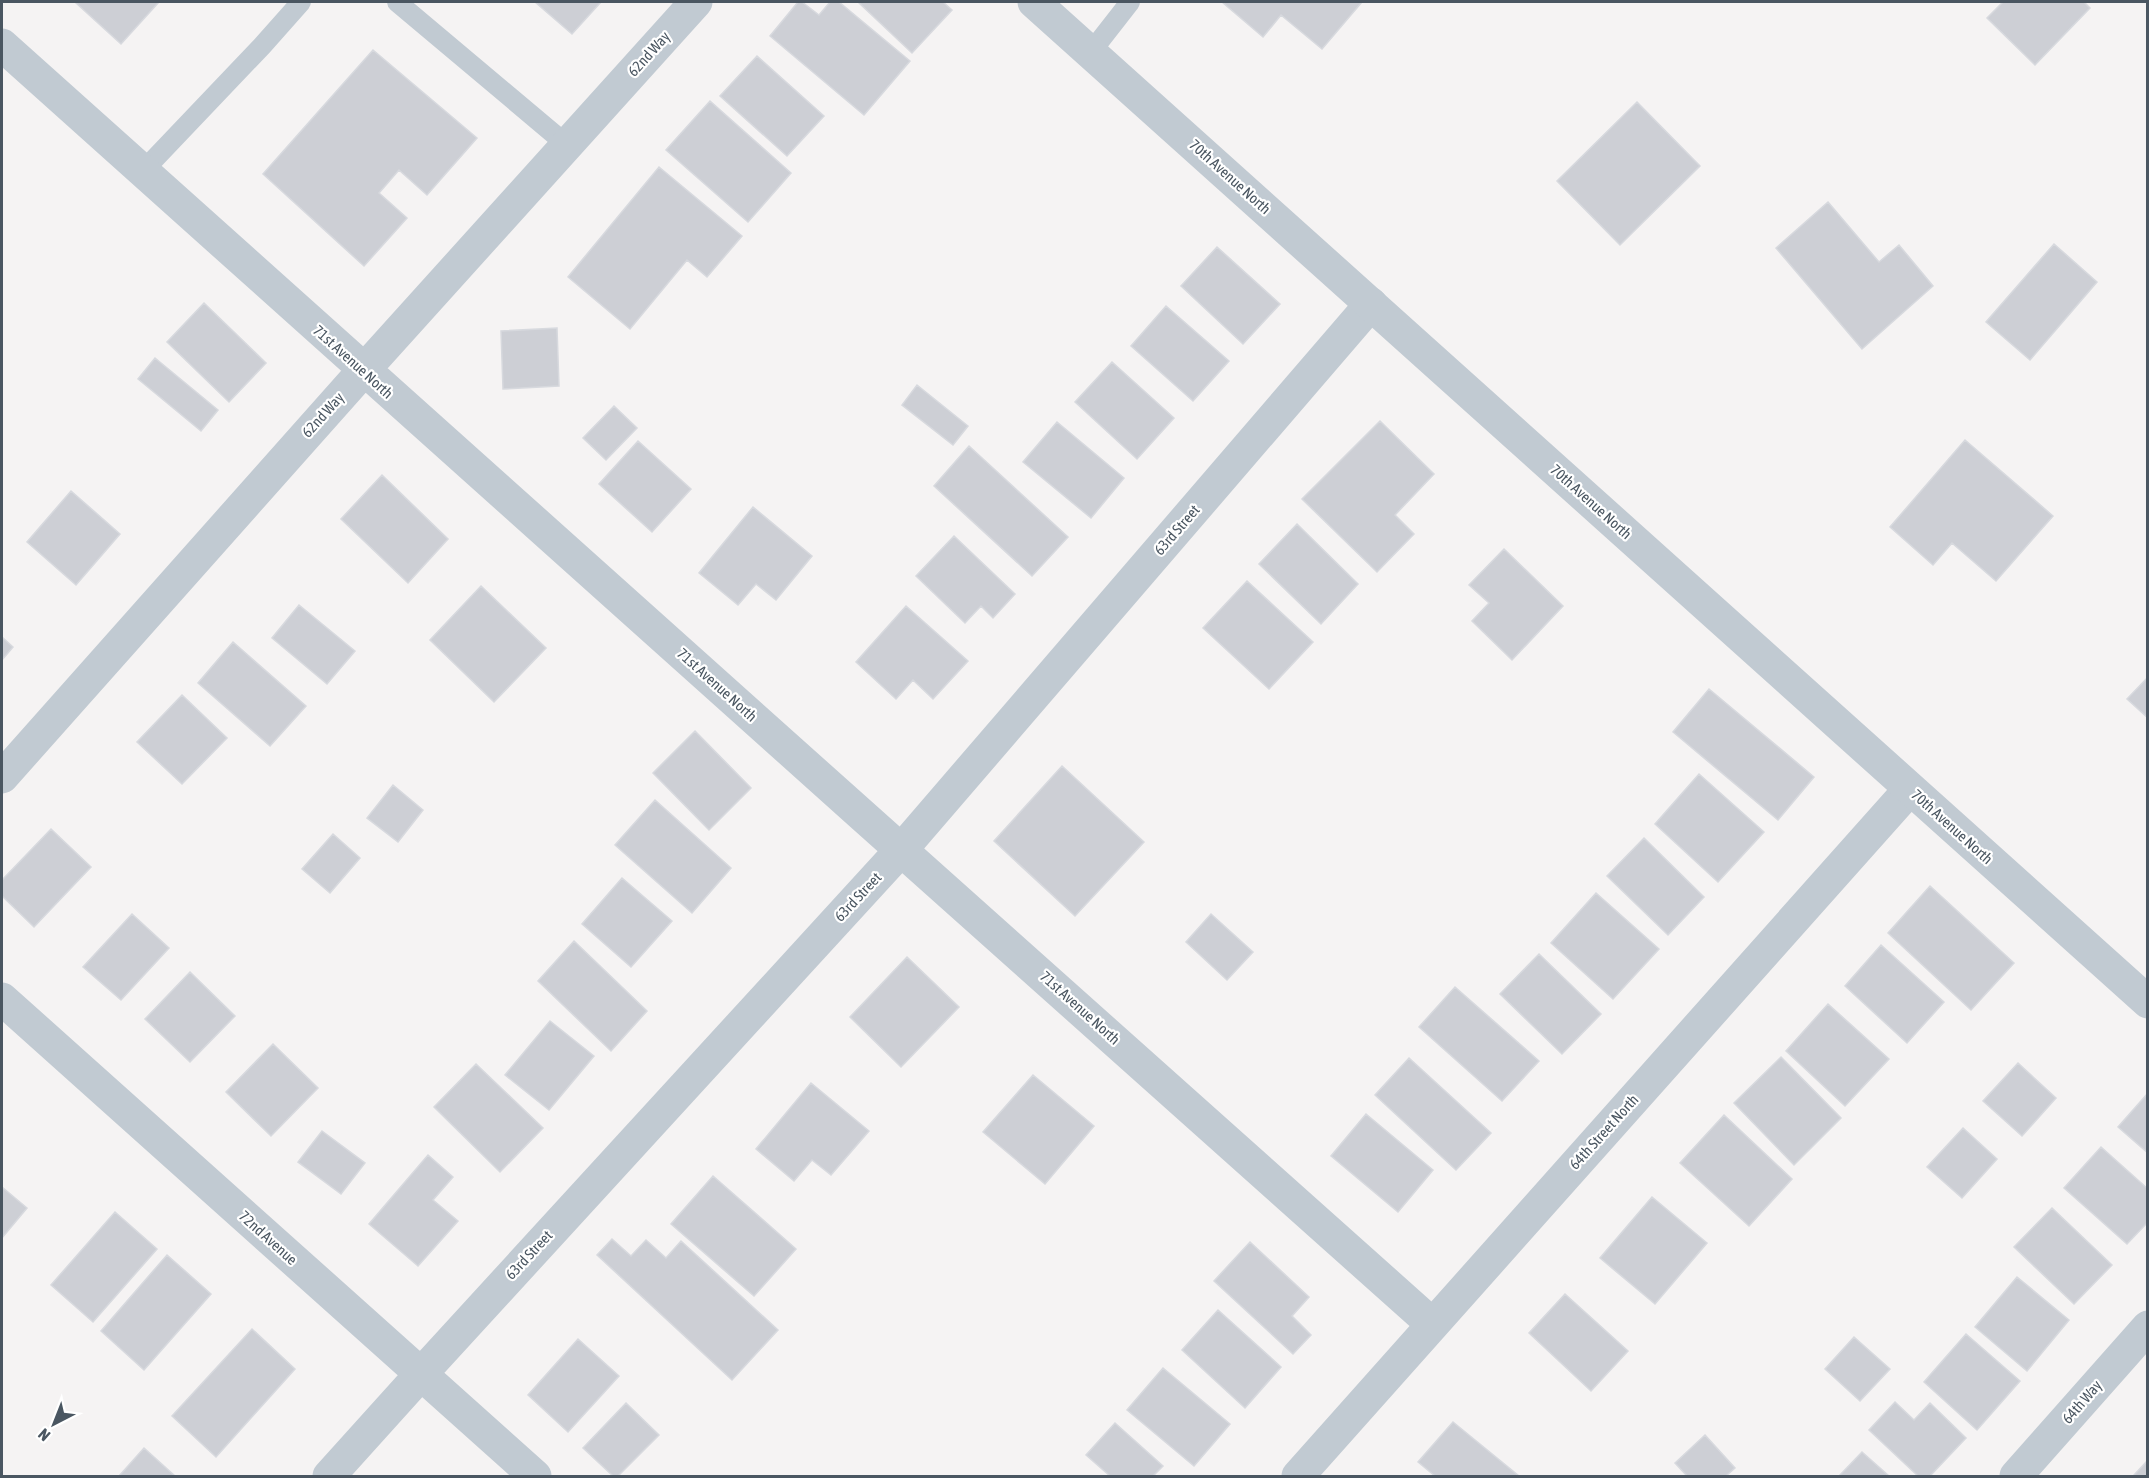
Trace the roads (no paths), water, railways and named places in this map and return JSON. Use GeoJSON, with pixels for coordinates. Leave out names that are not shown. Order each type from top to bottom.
{"type":"FeatureCollection","features":[{"type":"Feature","properties":{"kind":"street","name":"62nd Way"},"geometry":{"type":"LineString","coordinates":[[2,777],[363,371],[696,2]]}},
{"type":"Feature","properties":{"kind":"street","name":"70th Avenue North"},"geometry":{"type":"LineString","coordinates":[[1034,2],[2148,1002]]}},
{"type":"Feature","properties":{"kind":"street","name":"71st Avenue North"},"geometry":{"type":"LineString","coordinates":[[2,45],[363,371],[902,849],[1432,1324]]}},
{"type":"Feature","properties":{"kind":"street","name":"63rd Street"},"geometry":{"type":"LineString","coordinates":[[329,1476],[902,849],[1371,304]]}},
{"type":"Feature","properties":{"kind":"street","name":"64th Street North"},"geometry":{"type":"LineString","coordinates":[[1298,1476],[1910,789]]}},
{"type":"Feature","properties":{"kind":"street","name":"72nd Avenue"},"geometry":{"type":"LineString","coordinates":[[2,999],[536,1476]]}},
{"type":"Feature","properties":{"kind":"street","name":"64th Way"},"geometry":{"type":"LineString","coordinates":[[2016,1476],[2148,1327]]}},
{"type":"Feature","properties":{"kind":"lane"},"geometry":{"type":"LineString","coordinates":[[142,172],[301,2]]}},
{"type":"Feature","properties":{"kind":"lane"},"geometry":{"type":"LineString","coordinates":[[397,2],[567,144]]}},
{"type":"Feature","properties":{"kind":"lane"},"geometry":{"type":"LineString","coordinates":[[1091,52],[1130,2]]}}]}
